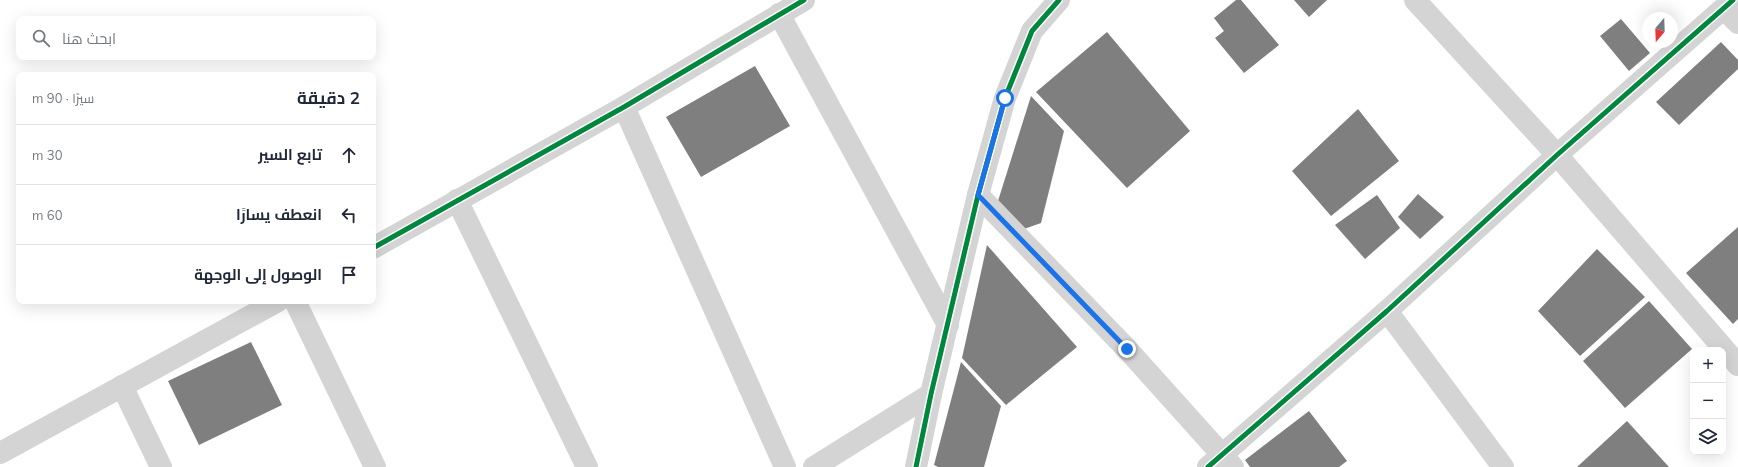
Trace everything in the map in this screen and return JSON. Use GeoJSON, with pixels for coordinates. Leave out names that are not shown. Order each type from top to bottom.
{"type":"FeatureCollection","features":[{"type":"Feature","properties":{"kind":"street"},"geometry":{"type":"LineString","coordinates":[[376,246],[624,107],[804,0]]}},
{"type":"Feature","properties":{"kind":"street"},"geometry":{"type":"LineString","coordinates":[[916,467],[931,394],[978,195],[1005,98],[1032,31],[1059,0]]}},
{"type":"Feature","properties":{"kind":"street"},"geometry":{"type":"LineString","coordinates":[[1415,0],[1557,155],[1738,365]]}},
{"type":"Feature","properties":{"kind":"street"},"geometry":{"type":"LineString","coordinates":[[978,195],[1127,349],[1221,463],[1557,155],[1732,11]]}},
{"type":"Feature","properties":{"kind":"street"},"geometry":{"type":"LineString","coordinates":[[779,14],[948,325]]}},
{"type":"Feature","properties":{"kind":"street"},"geometry":{"type":"LineString","coordinates":[[624,107],[785,467]]}},
{"type":"Feature","properties":{"kind":"street"},"geometry":{"type":"LineString","coordinates":[[457,200],[586,467]]}},
{"type":"Feature","properties":{"kind":"street"},"geometry":{"type":"LineString","coordinates":[[0,453],[272,304]]}},
{"type":"Feature","properties":{"kind":"street"},"geometry":{"type":"LineString","coordinates":[[296,304],[375,467]]}},
{"type":"Feature","properties":{"kind":"street"},"geometry":{"type":"LineString","coordinates":[[1387,311],[1503,467]]}},
{"type":"Feature","properties":{"kind":"street"},"geometry":{"type":"LineString","coordinates":[[122,386],[161,467]]}},
{"type":"Feature","properties":{"kind":"street"},"geometry":{"type":"LineString","coordinates":[[814,467],[931,394]]}},
{"type":"Feature","properties":{"kind":"building"},"geometry":{"type":"Polygon","coordinates":[[[1236,0],[1241,0],[1279,45],[1244,73],[1215,38],[1224,31],[1214,18],[1236,0]]]}},
{"type":"Feature","properties":{"kind":"building"},"geometry":{"type":"Polygon","coordinates":[[[1294,0],[1327,0],[1309,17],[1294,0]]]}},
{"type":"Feature","properties":{"kind":"building"},"geometry":{"type":"Polygon","coordinates":[[[1621,19],[1642,44],[1642,48],[1646,48],[1650,53],[1629,71],[1600,36],[1621,19]]]}},
{"type":"Feature","properties":{"kind":"building"},"geometry":{"type":"Polygon","coordinates":[[[1107,32],[1190,131],[1127,188],[1036,92],[1107,32]]]}},
{"type":"Feature","properties":{"kind":"building"},"geometry":{"type":"Polygon","coordinates":[[[1721,42],[1738,60],[1738,69],[1679,125],[1656,102],[1721,42]]]}},
{"type":"Feature","properties":{"kind":"building"},"geometry":{"type":"Polygon","coordinates":[[[755,66],[790,126],[701,177],[666,117],[755,66]]]}},
{"type":"Feature","properties":{"kind":"building"},"geometry":{"type":"Polygon","coordinates":[[[1031,96],[1064,131],[1041,223],[1024,229],[998,201],[1031,96]]]}},
{"type":"Feature","properties":{"kind":"building"},"geometry":{"type":"Polygon","coordinates":[[[1358,109],[1399,161],[1331,216],[1292,171],[1358,109]]]}},
{"type":"Feature","properties":{"kind":"building"},"geometry":{"type":"Polygon","coordinates":[[[1418,194],[1444,217],[1420,239],[1398,217],[1418,194]]]}},
{"type":"Feature","properties":{"kind":"building"},"geometry":{"type":"Polygon","coordinates":[[[1377,195],[1400,228],[1365,259],[1335,225],[1377,195]]]}},
{"type":"Feature","properties":{"kind":"building"},"geometry":{"type":"Polygon","coordinates":[[[1738,227],[1738,319],[1733,324],[1686,273],[1738,227]]]}},
{"type":"Feature","properties":{"kind":"building"},"geometry":{"type":"Polygon","coordinates":[[[987,245],[1077,347],[1006,405],[962,358],[987,245]]]}},
{"type":"Feature","properties":{"kind":"building"},"geometry":{"type":"Polygon","coordinates":[[[1597,249],[1645,297],[1580,356],[1538,311],[1597,249]]]}},
{"type":"Feature","properties":{"kind":"building"},"geometry":{"type":"Polygon","coordinates":[[[1649,301],[1690,347],[1690,351],[1625,408],[1583,361],[1649,301]]]}},
{"type":"Feature","properties":{"kind":"building"},"geometry":{"type":"Polygon","coordinates":[[[251,342],[282,405],[199,445],[168,381],[251,342]]]}},
{"type":"Feature","properties":{"kind":"building"},"geometry":{"type":"Polygon","coordinates":[[[961,362],[1001,406],[984,467],[938,467],[934,465],[961,362]]]}},
{"type":"Feature","properties":{"kind":"building"},"geometry":{"type":"Polygon","coordinates":[[[1309,411],[1347,461],[1339,467],[1250,467],[1245,460],[1309,411]]]}},
{"type":"Feature","properties":{"kind":"building"},"geometry":{"type":"Polygon","coordinates":[[[1627,421],[1669,467],[1577,467],[1627,421]]]}},
{"type":"Feature","properties":{"kind":"cycle path"},"geometry":{"type":"LineString","coordinates":[[376,246],[624,107],[804,0]]}},
{"type":"Feature","properties":{"kind":"cycle path"},"geometry":{"type":"LineString","coordinates":[[916,467],[931,394],[978,195],[1005,98],[1032,31],[1059,0]]}},
{"type":"Feature","properties":{"kind":"cycle path"},"geometry":{"type":"LineString","coordinates":[[1208,467],[1387,311],[1557,155],[1733,0]]}},
{"type":"Feature","properties":{"kind":"route"},"geometry":{"type":"LineString","coordinates":[[1005,98],[978,195],[1127,349]]}}]}
